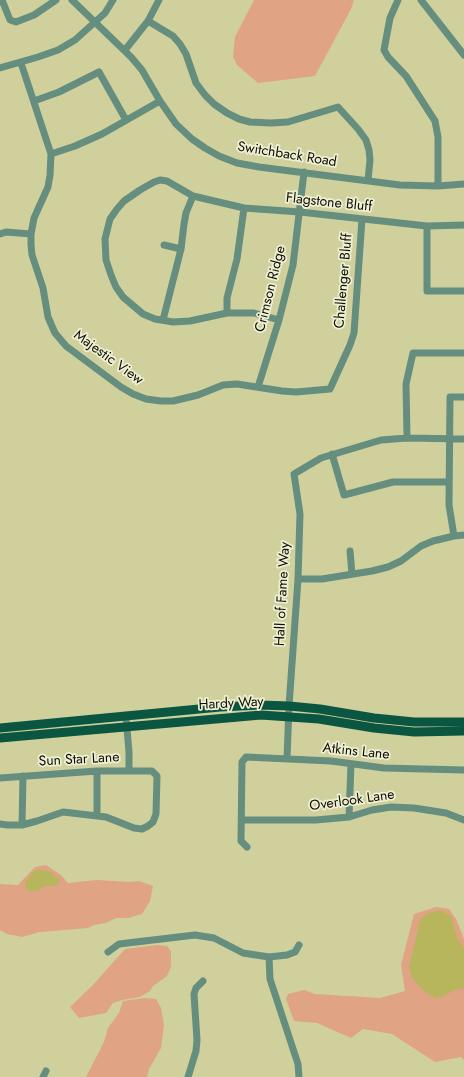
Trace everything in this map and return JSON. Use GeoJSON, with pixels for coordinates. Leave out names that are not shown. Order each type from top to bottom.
{"type":"FeatureCollection","features":[{"type":"Feature","properties":{"kind":"main road","name":"Hardy Way"},"geometry":{"type":"LineString","coordinates":[[0,738],[220,707],[289,706],[414,722],[464,722]]}},
{"type":"Feature","properties":{"kind":"main road","name":"Hardy Way"},"geometry":{"type":"LineString","coordinates":[[0,728],[261,715],[320,719],[374,728],[414,732],[464,731]]}},
{"type":"Feature","properties":{"kind":"street"},"geometry":{"type":"LineString","coordinates":[[2,0],[10,20],[16,22],[34,15],[56,0]]}},
{"type":"Feature","properties":{"kind":"street","name":"Switchback Road"},"geometry":{"type":"LineString","coordinates":[[72,0],[125,50],[142,70],[160,101],[176,124],[192,139],[219,156],[244,164],[407,185],[438,186],[464,184]]}},
{"type":"Feature","properties":{"kind":"street"},"geometry":{"type":"LineString","coordinates":[[0,68],[21,63],[58,50],[75,40],[105,13],[113,0]]}},
{"type":"Feature","properties":{"kind":"street"},"geometry":{"type":"LineString","coordinates":[[125,50],[148,21],[159,0]]}},
{"type":"Feature","properties":{"kind":"street"},"geometry":{"type":"LineString","coordinates":[[398,0],[390,18],[384,50],[388,57],[406,76],[435,121],[438,137],[438,186]]}},
{"type":"Feature","properties":{"kind":"street"},"geometry":{"type":"LineString","coordinates":[[421,0],[464,55]]}},
{"type":"Feature","properties":{"kind":"street"},"geometry":{"type":"LineString","coordinates":[[148,21],[172,36],[180,44],[186,54],[196,83],[205,95],[220,109],[239,119],[250,122],[288,122],[338,108],[358,129],[366,140],[370,160],[368,180]]}},
{"type":"Feature","properties":{"kind":"street","name":"Majestic View"},"geometry":{"type":"LineString","coordinates":[[21,63],[51,154],[48,187],[34,218],[31,234],[32,255],[43,288],[48,317],[55,333],[66,346],[121,387],[146,399],[161,401],[185,399],[224,385],[237,384],[296,392],[330,389]]}},
{"type":"Feature","properties":{"kind":"street"},"geometry":{"type":"LineString","coordinates":[[34,101],[59,92],[99,72],[126,120]]}},
{"type":"Feature","properties":{"kind":"street"},"geometry":{"type":"LineString","coordinates":[[51,154],[75,146],[102,134],[160,101]]}},
{"type":"Feature","properties":{"kind":"street","name":"Crimson Ridge"},"geometry":{"type":"LineString","coordinates":[[258,387],[279,320],[293,265],[304,172]]}},
{"type":"Feature","properties":{"kind":"street","name":"Flagstone Bluff"},"geometry":{"type":"LineString","coordinates":[[279,320],[254,313],[227,313],[190,321],[174,322],[155,319],[143,314],[123,297],[110,275],[104,248],[110,219],[124,201],[154,182],[167,180],[193,196],[244,208],[300,212],[427,226],[464,225]]}},
{"type":"Feature","properties":{"kind":"street"},"geometry":{"type":"LineString","coordinates":[[163,320],[181,248],[186,213],[193,196]]}},
{"type":"Feature","properties":{"kind":"street"},"geometry":{"type":"LineString","coordinates":[[227,313],[227,298],[236,259],[244,208]]}},
{"type":"Feature","properties":{"kind":"street","name":"Challenger Bluff"},"geometry":{"type":"LineString","coordinates":[[330,389],[354,333],[362,219]]}},
{"type":"Feature","properties":{"kind":"street"},"geometry":{"type":"LineString","coordinates":[[427,226],[427,291],[464,291]]}},
{"type":"Feature","properties":{"kind":"street"},"geometry":{"type":"LineString","coordinates":[[0,234],[6,232],[31,234]]}},
{"type":"Feature","properties":{"kind":"street"},"geometry":{"type":"LineString","coordinates":[[164,245],[181,248]]}},
{"type":"Feature","properties":{"kind":"street"},"geometry":{"type":"LineString","coordinates":[[407,438],[406,384],[413,354],[464,353]]}},
{"type":"Feature","properties":{"kind":"street"},"geometry":{"type":"LineString","coordinates":[[454,536],[449,505],[450,397],[464,397]]}},
{"type":"Feature","properties":{"kind":"street"},"geometry":{"type":"LineString","coordinates":[[449,482],[394,482],[344,495],[332,454],[381,440],[407,438],[464,439]]}},
{"type":"Feature","properties":{"kind":"street","name":"Hall of Fame Way"},"geometry":{"type":"LineString","coordinates":[[287,759],[289,706],[298,579],[300,514],[294,474],[321,458],[332,454]]}},
{"type":"Feature","properties":{"kind":"street"},"geometry":{"type":"LineString","coordinates":[[298,579],[322,579],[388,567],[401,561],[421,546],[433,541],[464,535]]}},
{"type":"Feature","properties":{"kind":"street"},"geometry":{"type":"LineString","coordinates":[[350,551],[352,574]]}},
{"type":"Feature","properties":{"kind":"street"},"geometry":{"type":"LineString","coordinates":[[126,721],[129,771]]}},
{"type":"Feature","properties":{"kind":"street","name":"Atkins Lane"},"geometry":{"type":"LineString","coordinates":[[242,820],[242,762],[246,757],[331,761],[384,768],[464,770]]}},
{"type":"Feature","properties":{"kind":"street"},"geometry":{"type":"LineString","coordinates":[[349,817],[350,764]]}},
{"type":"Feature","properties":{"kind":"street"},"geometry":{"type":"LineString","coordinates":[[0,824],[22,825],[63,812],[96,816],[97,771]]}},
{"type":"Feature","properties":{"kind":"street","name":"Sun Star Lane"},"geometry":{"type":"LineString","coordinates":[[0,778],[97,771],[152,771],[157,776],[156,814],[153,822],[148,826],[142,829],[134,828],[106,817],[96,816]]}},
{"type":"Feature","properties":{"kind":"street"},"geometry":{"type":"LineString","coordinates":[[22,776],[22,825]]}},
{"type":"Feature","properties":{"kind":"street","name":"Overlook Lane"},"geometry":{"type":"LineString","coordinates":[[242,820],[316,820],[349,817],[372,810],[391,807],[414,808],[446,813],[464,820]]}},
{"type":"Feature","properties":{"kind":"street"},"geometry":{"type":"LineString","coordinates":[[242,820],[241,841],[247,847]]}},
{"type":"Feature","properties":{"kind":"street"},"geometry":{"type":"LineString","coordinates":[[108,952],[119,944],[203,935],[214,938],[243,953],[269,957],[287,955],[295,952],[299,945]]}},
{"type":"Feature","properties":{"kind":"street"},"geometry":{"type":"LineString","coordinates":[[269,957],[270,979],[298,1064],[299,1077]]}},
{"type":"Feature","properties":{"kind":"street"},"geometry":{"type":"LineString","coordinates":[[188,1077],[196,1051],[197,1040],[194,994],[196,988],[203,981]]}},
{"type":"Feature","properties":{"kind":"shaded area"},"geometry":{"type":"Polygon","coordinates":[[[254,0],[354,0],[351,9],[315,76],[258,83],[237,65],[233,57],[235,37],[254,0]]]}},
{"type":"Feature","properties":{"kind":"shaded area"},"geometry":{"type":"Polygon","coordinates":[[[46,865],[61,875],[68,883],[97,880],[130,882],[139,881],[153,886],[150,901],[142,914],[128,918],[116,918],[106,923],[94,925],[88,928],[40,932],[22,937],[7,934],[0,930],[0,884],[18,885],[35,867],[46,865]]]}},
{"type":"Feature","properties":{"kind":"shaded area"},"geometry":{"type":"Polygon","coordinates":[[[38,869],[52,872],[54,876],[61,879],[54,886],[45,886],[37,891],[27,890],[25,887],[26,881],[33,872],[38,869]]]}},
{"type":"Feature","properties":{"kind":"shaded area"},"geometry":{"type":"Polygon","coordinates":[[[436,907],[449,909],[456,919],[464,939],[464,1060],[461,1057],[435,1062],[392,1034],[363,1029],[351,1038],[317,1023],[294,1021],[286,999],[288,994],[304,990],[315,994],[380,998],[405,991],[401,965],[414,914],[436,907]]]}},
{"type":"Feature","properties":{"kind":"shaded area"},"geometry":{"type":"Polygon","coordinates":[[[440,910],[451,916],[457,938],[464,948],[464,988],[436,998],[426,993],[413,979],[409,968],[420,920],[427,914],[440,910]]]}},
{"type":"Feature","properties":{"kind":"shaded area"},"geometry":{"type":"Polygon","coordinates":[[[157,945],[167,946],[171,951],[171,967],[167,976],[153,986],[150,991],[140,997],[113,1003],[106,1013],[79,1018],[70,1007],[92,986],[125,949],[157,945]]]}},
{"type":"Feature","properties":{"kind":"shaded area"},"geometry":{"type":"Polygon","coordinates":[[[145,998],[156,999],[161,1008],[164,1025],[161,1048],[149,1069],[147,1077],[86,1077],[104,1042],[108,1028],[119,1013],[123,1001],[145,998]]]}}]}
